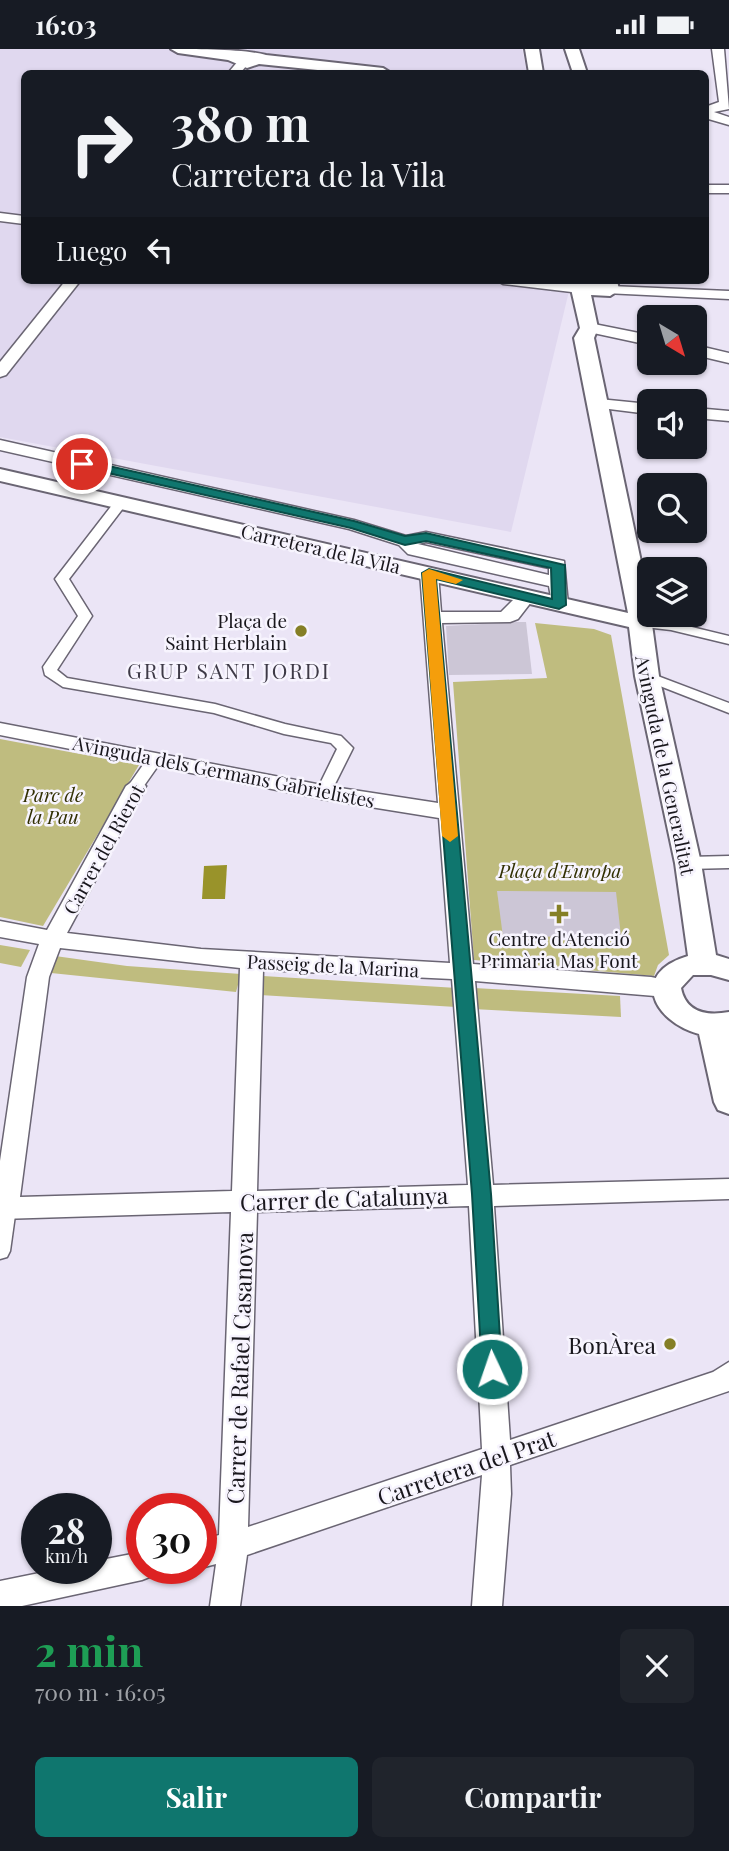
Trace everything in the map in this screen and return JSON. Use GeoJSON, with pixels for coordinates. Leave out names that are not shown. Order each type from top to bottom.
{"type":"FeatureCollection","features":[{"type":"Feature","properties":{"kind":"street"},"geometry":{"type":"LineString","coordinates":[[178,49],[237,64],[252,53],[260,56],[259,59],[356,70]]}},
{"type":"Feature","properties":{"kind":"street"},"geometry":{"type":"LineString","coordinates":[[532,49],[536,70]]}},
{"type":"Feature","properties":{"kind":"street"},"geometry":{"type":"LineString","coordinates":[[572,49],[579,70]]}},
{"type":"Feature","properties":{"kind":"street"},"geometry":{"type":"LineString","coordinates":[[709,110],[715,106],[727,105],[718,49]]}},
{"type":"Feature","properties":{"kind":"street"},"geometry":{"type":"LineString","coordinates":[[709,115],[714,119],[728,121],[729,138]]}},
{"type":"Feature","properties":{"kind":"street"},"geometry":{"type":"LineString","coordinates":[[709,189],[729,189]]}},
{"type":"Feature","properties":{"kind":"street"},"geometry":{"type":"LineString","coordinates":[[0,217],[21,220]]}},
{"type":"Feature","properties":{"kind":"street"},"geometry":{"type":"LineString","coordinates":[[0,372],[71,284]]}},
{"type":"Feature","properties":{"kind":"street"},"geometry":{"type":"LineString","coordinates":[[579,285],[729,295]]}},
{"type":"Feature","properties":{"kind":"street","name":"Avinguda de la Generalitat"},"geometry":{"type":"LineString","coordinates":[[579,285],[589,328],[584,338],[637,602]]}},
{"type":"Feature","properties":{"kind":"street"},"geometry":{"type":"LineString","coordinates":[[589,328],[637,338]]}},
{"type":"Feature","properties":{"kind":"street"},"geometry":{"type":"LineString","coordinates":[[707,353],[729,358]]}},
{"type":"Feature","properties":{"kind":"street"},"geometry":{"type":"LineString","coordinates":[[599,404],[637,408]]}},
{"type":"Feature","properties":{"kind":"street"},"geometry":{"type":"LineString","coordinates":[[707,414],[729,416]]}},
{"type":"Feature","properties":{"kind":"street","name":"Carretera de la Vila"},"geometry":{"type":"LineString","coordinates":[[0,445],[354,525],[405,541],[414,550],[558,584],[637,621]]}},
{"type":"Feature","properties":{"kind":"street","name":"Carretera de la Vila"},"geometry":{"type":"LineString","coordinates":[[0,475],[526,597],[558,584]]}},
{"type":"Feature","properties":{"kind":"street"},"geometry":{"type":"LineString","coordinates":[[121,503],[62,579],[85,616],[50,667],[50,672],[63,682],[215,709],[274,727],[336,739],[345,748],[324,792]]}},
{"type":"Feature","properties":{"kind":"street"},"geometry":{"type":"LineString","coordinates":[[429,573],[481,1194],[497,1457],[497,1494],[487,1606]]}},
{"type":"Feature","properties":{"kind":"street"},"geometry":{"type":"LineString","coordinates":[[432,617],[503,618],[511,615],[526,597]]}},
{"type":"Feature","properties":{"kind":"street","name":"Avinguda de la Generalitat"},"geometry":{"type":"LineString","coordinates":[[641,627],[647,676],[688,863],[716,966]]}},
{"type":"Feature","properties":{"kind":"street"},"geometry":{"type":"LineString","coordinates":[[675,627],[729,640]]}},
{"type":"Feature","properties":{"kind":"street"},"geometry":{"type":"LineString","coordinates":[[647,676],[729,708]]}},
{"type":"Feature","properties":{"kind":"street","name":"Avinguda dels Germans Gabrielistes"},"geometry":{"type":"LineString","coordinates":[[0,729],[324,792],[448,812]]}},
{"type":"Feature","properties":{"kind":"street","name":"Carrer del Rierot"},"geometry":{"type":"LineString","coordinates":[[3,1208],[38,977],[52,940],[136,786],[155,759]]}},
{"type":"Feature","properties":{"kind":"street"},"geometry":{"type":"LineString","coordinates":[[688,863],[729,862]]}},
{"type":"Feature","properties":{"kind":"street","name":"Passeig de la Marina"},"geometry":{"type":"LineString","coordinates":[[0,929],[52,940],[252,961],[462,971],[667,988]]}},
{"type":"Feature","properties":{"kind":"street","name":"Carrer de Rafael Casanova"},"geometry":{"type":"LineString","coordinates":[[225,1606],[233,1546],[252,961]]}},
{"type":"Feature","properties":{"kind":"street"},"geometry":{"type":"LineString","coordinates":[[716,966],[678,971],[667,988],[670,1004],[679,1014],[698,1023],[721,1024],[729,1103]]}},
{"type":"Feature","properties":{"kind":"street","name":"Carrer de Catalunya"},"geometry":{"type":"LineString","coordinates":[[3,1208],[729,1189]]}},
{"type":"Feature","properties":{"kind":"street"},"geometry":{"type":"LineString","coordinates":[[0,1251],[3,1208]]}},
{"type":"Feature","properties":{"kind":"street","name":"Carretera del Prat"},"geometry":{"type":"LineString","coordinates":[[217,1550],[722,1381],[729,1374]]}},
{"type":"Feature","properties":{"kind":"street"},"geometry":{"type":"LineString","coordinates":[[0,1596],[126,1569]]}},
{"type":"Feature","properties":{"kind":"shaded area"},"geometry":{"type":"Polygon","coordinates":[[[0,49],[522,49],[526,70],[21,70],[21,284],[570,284],[511,532],[0,437],[0,49]]]}},
{"type":"Feature","properties":{"kind":"shaded area"},"geometry":{"type":"Polygon","coordinates":[[[227,865],[225,899],[202,899],[204,866],[227,865]]]}},
{"type":"Feature","properties":{"kind":"green space","name":"Plaça d'Europa"},"geometry":{"type":"Polygon","coordinates":[[[535,623],[594,629],[611,635],[669,955],[658,965],[654,976],[474,960],[453,682],[547,678],[535,623]]]}},
{"type":"Feature","properties":{"kind":"green space","name":"Parc de la Pau"},"geometry":{"type":"Polygon","coordinates":[[[0,739],[139,765],[43,926],[0,917],[0,739]]]}},
{"type":"Feature","properties":{"kind":"green space"},"geometry":{"type":"Polygon","coordinates":[[[0,945],[30,950],[21,967],[0,963],[0,945]]]}},
{"type":"Feature","properties":{"kind":"green space"},"geometry":{"type":"Polygon","coordinates":[[[55,956],[127,966],[241,974],[236,992],[51,973],[55,956]]]}},
{"type":"Feature","properties":{"kind":"green space"},"geometry":{"type":"Polygon","coordinates":[[[263,976],[457,988],[456,1007],[260,995],[263,976]]]}},
{"type":"Feature","properties":{"kind":"green space"},"geometry":{"type":"Polygon","coordinates":[[[474,988],[620,996],[621,1017],[473,1009],[474,988]]]}},
{"type":"Feature","properties":{"kind":"building"},"geometry":{"type":"Polygon","coordinates":[[[526,622],[532,674],[449,675],[446,626],[526,622]]]}},
{"type":"Feature","properties":{"kind":"building","name":"Centre d'Atenció Primària Mas Font"},"geometry":{"type":"Polygon","coordinates":[[[497,891],[616,892],[621,936],[503,937],[497,891]]]}},
{"type":"Feature","properties":{"kind":"slow traffic"},"geometry":{"type":"LineString","coordinates":[[450,836],[429,573],[456,580]]}},
{"type":"Feature","properties":{"kind":"place","name":"Plaça de Saint Herblain"},"geometry":{"type":"Point","coordinates":[301,631]}},
{"type":"Feature","properties":{"kind":"place","name":"Centre d'Atenció Primària Mas Font"},"geometry":{"type":"Point","coordinates":[559,914]}},
{"type":"Feature","properties":{"kind":"place","name":"BonÀrea"},"geometry":{"type":"Point","coordinates":[670,1344]}},
{"type":"Feature","properties":{"kind":"district","name":"GRUP SANT JORDI"},"geometry":{"type":"Point","coordinates":[229,670]}},
{"type":"Feature","properties":{"kind":"route"},"geometry":{"type":"LineString","coordinates":[[82,464],[354,525],[405,541],[426,537],[558,565],[559,605],[429,573],[481,1194],[492,1369]]}}]}
